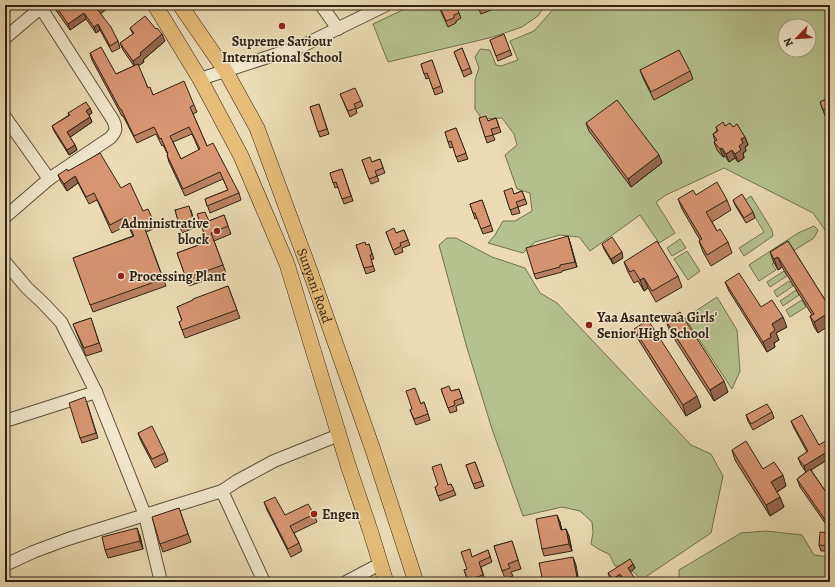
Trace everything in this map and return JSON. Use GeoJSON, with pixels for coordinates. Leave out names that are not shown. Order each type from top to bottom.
{"type":"FeatureCollection","features":[{"type":"Feature","properties":{"kind":"main road","name":"Sunyani Road"},"geometry":{"type":"LineString","coordinates":[[155,5],[200,79],[241,156],[287,264],[386,582]]}},
{"type":"Feature","properties":{"kind":"main road","name":"Sunyani Road"},"geometry":{"type":"LineString","coordinates":[[180,5],[225,70],[259,135],[311,274],[360,413],[416,582]]}},
{"type":"Feature","properties":{"kind":"street"},"geometry":{"type":"LineString","coordinates":[[321,5],[338,29]]}},
{"type":"Feature","properties":{"kind":"street"},"geometry":{"type":"LineString","coordinates":[[200,79],[225,70],[288,52],[386,5]]}},
{"type":"Feature","properties":{"kind":"street"},"geometry":{"type":"LineString","coordinates":[[5,38],[41,6],[116,127],[116,131],[110,138],[49,180],[5,217]]}},
{"type":"Feature","properties":{"kind":"street"},"geometry":{"type":"LineString","coordinates":[[5,117],[49,180]]}},
{"type":"Feature","properties":{"kind":"street"},"geometry":{"type":"LineString","coordinates":[[5,262],[27,288],[61,322],[96,392],[144,515],[161,582]]}},
{"type":"Feature","properties":{"kind":"street"},"geometry":{"type":"LineString","coordinates":[[5,421],[96,392]]}},
{"type":"Feature","properties":{"kind":"street"},"geometry":{"type":"LineString","coordinates":[[5,565],[68,538],[222,491],[274,461],[339,435]]}},
{"type":"Feature","properties":{"kind":"street"},"geometry":{"type":"LineString","coordinates":[[222,491],[264,582]]}},
{"type":"Feature","properties":{"kind":"street"},"geometry":{"type":"LineString","coordinates":[[346,582],[380,564]]}},
{"type":"Feature","properties":{"kind":"green space"},"geometry":{"type":"Polygon","coordinates":[[[413,5],[545,5],[538,16],[522,27],[493,37],[388,62],[373,24],[413,5]]]}},
{"type":"Feature","properties":{"kind":"green space"},"geometry":{"type":"Polygon","coordinates":[[[557,5],[830,5],[830,237],[813,213],[724,168],[666,195],[656,202],[675,233],[659,243],[640,215],[590,251],[579,237],[560,235],[535,242],[523,253],[488,243],[495,235],[503,221],[515,221],[532,211],[530,193],[517,189],[505,155],[517,145],[514,134],[502,118],[482,119],[475,109],[475,80],[479,68],[475,57],[480,49],[490,50],[496,65],[501,66],[518,60],[510,41],[534,31],[557,5]]]}},
{"type":"Feature","properties":{"kind":"green space"},"geometry":{"type":"Polygon","coordinates":[[[751,196],[772,230],[773,236],[744,256],[739,248],[764,232],[745,200],[751,196]]]}},
{"type":"Feature","properties":{"kind":"green space"},"geometry":{"type":"Polygon","coordinates":[[[814,226],[818,230],[814,238],[772,264],[776,270],[759,281],[749,265],[798,233],[814,226]]]}},
{"type":"Feature","properties":{"kind":"green space"},"geometry":{"type":"Polygon","coordinates":[[[447,238],[456,238],[492,257],[525,268],[540,293],[557,303],[691,445],[711,454],[723,476],[711,533],[641,580],[630,569],[623,566],[615,566],[609,554],[591,544],[593,532],[592,522],[580,511],[562,507],[523,516],[492,429],[467,348],[439,245],[447,238]]]}},
{"type":"Feature","properties":{"kind":"green space"},"geometry":{"type":"Polygon","coordinates":[[[680,239],[686,248],[672,256],[667,248],[680,239]]]}},
{"type":"Feature","properties":{"kind":"green space"},"geometry":{"type":"Polygon","coordinates":[[[687,251],[700,271],[688,280],[674,259],[687,251]]]}},
{"type":"Feature","properties":{"kind":"green space"},"geometry":{"type":"Polygon","coordinates":[[[784,271],[787,276],[770,287],[767,282],[784,271]]]}},
{"type":"Feature","properties":{"kind":"green space"},"geometry":{"type":"Polygon","coordinates":[[[789,281],[793,286],[777,297],[774,291],[789,281]]]}},
{"type":"Feature","properties":{"kind":"green space"},"geometry":{"type":"Polygon","coordinates":[[[796,290],[799,295],[783,306],[780,301],[796,290]]]}},
{"type":"Feature","properties":{"kind":"green space"},"geometry":{"type":"Polygon","coordinates":[[[717,297],[737,330],[740,371],[732,389],[685,318],[717,297]]]}},
{"type":"Feature","properties":{"kind":"green space"},"geometry":{"type":"Polygon","coordinates":[[[802,300],[806,307],[790,317],[786,310],[802,300]]]}},
{"type":"Feature","properties":{"kind":"green space"},"geometry":{"type":"Polygon","coordinates":[[[766,531],[802,535],[814,555],[830,557],[830,582],[688,582],[679,578],[679,570],[741,533],[766,531]]]}},
{"type":"Feature","properties":{"kind":"building"},"geometry":{"type":"Polygon","coordinates":[[[55,5],[101,5],[96,8],[111,27],[118,41],[110,46],[98,24],[94,27],[84,13],[68,24],[55,5]]]}},
{"type":"Feature","properties":{"kind":"building"},"geometry":{"type":"Polygon","coordinates":[[[439,5],[456,5],[459,13],[454,15],[454,18],[446,21],[439,5]]]}},
{"type":"Feature","properties":{"kind":"building"},"geometry":{"type":"Polygon","coordinates":[[[478,5],[489,5],[479,9],[478,5]]]}},
{"type":"Feature","properties":{"kind":"building"},"geometry":{"type":"Polygon","coordinates":[[[145,16],[162,34],[133,61],[120,43],[134,33],[130,28],[145,16]]]}},
{"type":"Feature","properties":{"kind":"building"},"geometry":{"type":"Polygon","coordinates":[[[504,34],[510,50],[496,56],[490,40],[504,34]]]}},
{"type":"Feature","properties":{"kind":"building"},"geometry":{"type":"Polygon","coordinates":[[[101,47],[116,74],[138,64],[148,88],[150,87],[153,95],[184,81],[194,105],[190,107],[207,146],[213,143],[239,193],[207,206],[205,199],[228,190],[220,172],[183,189],[167,155],[168,154],[161,138],[160,139],[154,127],[134,136],[90,53],[101,47]],[[189,127],[170,136],[181,159],[200,149],[189,127]]]}},
{"type":"Feature","properties":{"kind":"building"},"geometry":{"type":"Polygon","coordinates":[[[462,48],[470,68],[462,71],[454,52],[462,48]]]}},
{"type":"Feature","properties":{"kind":"building"},"geometry":{"type":"Polygon","coordinates":[[[679,50],[690,71],[651,92],[640,70],[679,50]]]}},
{"type":"Feature","properties":{"kind":"building"},"geometry":{"type":"Polygon","coordinates":[[[432,60],[441,86],[433,89],[427,73],[424,74],[421,64],[432,60]]]}},
{"type":"Feature","properties":{"kind":"building"},"geometry":{"type":"Polygon","coordinates":[[[355,88],[361,101],[354,104],[356,108],[348,111],[340,94],[355,88]]]}},
{"type":"Feature","properties":{"kind":"building"},"geometry":{"type":"Polygon","coordinates":[[[830,97],[830,115],[827,108],[823,110],[820,102],[830,97]]]}},
{"type":"Feature","properties":{"kind":"building"},"geometry":{"type":"Polygon","coordinates":[[[617,100],[659,155],[628,179],[586,123],[617,100]]]}},
{"type":"Feature","properties":{"kind":"building"},"geometry":{"type":"Polygon","coordinates":[[[86,102],[90,108],[86,111],[90,117],[67,132],[75,145],[67,150],[52,126],[70,115],[68,113],[86,102]]]}},
{"type":"Feature","properties":{"kind":"building"},"geometry":{"type":"Polygon","coordinates":[[[319,104],[327,129],[318,132],[310,107],[319,104]]]}},
{"type":"Feature","properties":{"kind":"building"},"geometry":{"type":"Polygon","coordinates":[[[486,116],[488,121],[496,118],[499,127],[491,129],[493,135],[485,137],[479,118],[486,116]]]}},
{"type":"Feature","properties":{"kind":"building"},"geometry":{"type":"Polygon","coordinates":[[[723,122],[725,126],[730,123],[733,127],[737,124],[745,137],[741,139],[743,143],[739,146],[741,150],[735,154],[732,150],[726,154],[722,148],[720,149],[714,142],[717,140],[713,134],[718,131],[716,127],[723,122]]]}},
{"type":"Feature","properties":{"kind":"building"},"geometry":{"type":"Polygon","coordinates":[[[456,128],[466,153],[456,157],[451,141],[448,142],[445,132],[456,128]]]}},
{"type":"Feature","properties":{"kind":"building"},"geometry":{"type":"Polygon","coordinates":[[[100,153],[121,188],[130,183],[143,211],[148,209],[153,220],[143,224],[163,279],[90,305],[73,258],[134,236],[125,217],[110,225],[94,193],[86,197],[75,176],[64,184],[58,175],[100,153]]]}},
{"type":"Feature","properties":{"kind":"building"},"geometry":{"type":"Polygon","coordinates":[[[370,157],[372,162],[380,159],[383,168],[375,171],[377,176],[369,179],[362,160],[370,157]]]}},
{"type":"Feature","properties":{"kind":"building"},"geometry":{"type":"Polygon","coordinates":[[[342,169],[351,196],[342,199],[336,182],[333,183],[330,173],[342,169]]]}},
{"type":"Feature","properties":{"kind":"building"},"geometry":{"type":"Polygon","coordinates":[[[717,182],[727,200],[706,212],[717,231],[720,229],[728,242],[707,255],[699,241],[702,239],[678,199],[693,190],[696,195],[717,182]]]}},
{"type":"Feature","properties":{"kind":"building"},"geometry":{"type":"Polygon","coordinates":[[[512,188],[514,194],[522,191],[525,199],[516,202],[518,207],[510,210],[504,191],[512,188]]]}},
{"type":"Feature","properties":{"kind":"building"},"geometry":{"type":"Polygon","coordinates":[[[742,194],[753,212],[744,218],[733,200],[742,194]]]}},
{"type":"Feature","properties":{"kind":"building"},"geometry":{"type":"Polygon","coordinates":[[[482,200],[491,225],[481,229],[470,204],[482,200]]]}},
{"type":"Feature","properties":{"kind":"building"},"geometry":{"type":"Polygon","coordinates":[[[189,206],[194,222],[180,228],[175,210],[189,206]]]}},
{"type":"Feature","properties":{"kind":"building"},"geometry":{"type":"Polygon","coordinates":[[[205,212],[209,221],[224,215],[228,226],[211,233],[223,265],[186,278],[177,253],[207,242],[197,214],[205,212]]]}},
{"type":"Feature","properties":{"kind":"building"},"geometry":{"type":"Polygon","coordinates":[[[394,228],[396,233],[404,230],[408,240],[400,243],[401,246],[393,250],[386,232],[394,228]]]}},
{"type":"Feature","properties":{"kind":"building"},"geometry":{"type":"Polygon","coordinates":[[[568,236],[575,262],[560,265],[560,267],[534,274],[526,248],[568,236]]]}},
{"type":"Feature","properties":{"kind":"building"},"geometry":{"type":"Polygon","coordinates":[[[612,237],[622,252],[611,259],[602,244],[612,237]]]}},
{"type":"Feature","properties":{"kind":"building"},"geometry":{"type":"Polygon","coordinates":[[[657,241],[678,276],[652,291],[644,278],[640,280],[634,270],[630,272],[624,262],[657,241]]]}},
{"type":"Feature","properties":{"kind":"building"},"geometry":{"type":"Polygon","coordinates":[[[788,241],[830,308],[830,312],[814,322],[810,316],[814,314],[778,257],[774,259],[770,252],[788,241]]]}},
{"type":"Feature","properties":{"kind":"building"},"geometry":{"type":"Polygon","coordinates":[[[365,242],[366,245],[369,244],[373,266],[364,268],[356,245],[365,242]]]}},
{"type":"Feature","properties":{"kind":"building"},"geometry":{"type":"Polygon","coordinates":[[[739,273],[761,307],[772,300],[783,317],[772,324],[775,330],[770,334],[771,337],[763,342],[725,282],[739,273]]]}},
{"type":"Feature","properties":{"kind":"building"},"geometry":{"type":"Polygon","coordinates":[[[228,286],[237,310],[182,330],[179,322],[182,320],[177,307],[193,299],[228,286]]]}},
{"type":"Feature","properties":{"kind":"building"},"geometry":{"type":"Polygon","coordinates":[[[680,312],[724,381],[710,390],[666,321],[680,312]]]}},
{"type":"Feature","properties":{"kind":"building"},"geometry":{"type":"Polygon","coordinates":[[[91,318],[99,343],[84,348],[73,324],[91,318]]]}},
{"type":"Feature","properties":{"kind":"building"},"geometry":{"type":"Polygon","coordinates":[[[648,320],[697,396],[683,405],[634,329],[648,320]]]}},
{"type":"Feature","properties":{"kind":"building"},"geometry":{"type":"Polygon","coordinates":[[[449,386],[451,391],[459,389],[462,398],[454,401],[455,405],[448,408],[441,389],[449,386]]]}},
{"type":"Feature","properties":{"kind":"building"},"geometry":{"type":"Polygon","coordinates":[[[415,388],[421,404],[424,402],[428,414],[414,419],[410,410],[412,409],[406,391],[415,388]]]}},
{"type":"Feature","properties":{"kind":"building"},"geometry":{"type":"Polygon","coordinates":[[[85,397],[96,433],[80,438],[69,403],[85,397]]]}},
{"type":"Feature","properties":{"kind":"building"},"geometry":{"type":"Polygon","coordinates":[[[767,404],[772,412],[751,424],[746,415],[767,404]]]}},
{"type":"Feature","properties":{"kind":"building"},"geometry":{"type":"Polygon","coordinates":[[[802,415],[819,445],[830,438],[830,450],[804,466],[798,458],[808,451],[791,421],[802,415]]]}},
{"type":"Feature","properties":{"kind":"building"},"geometry":{"type":"Polygon","coordinates":[[[152,426],[165,453],[152,459],[138,433],[152,426]]]}},
{"type":"Feature","properties":{"kind":"building"},"geometry":{"type":"Polygon","coordinates":[[[746,441],[763,469],[774,462],[783,475],[771,482],[780,497],[766,505],[732,450],[746,441]]]}},
{"type":"Feature","properties":{"kind":"building"},"geometry":{"type":"Polygon","coordinates":[[[475,462],[482,481],[473,484],[466,465],[475,462]]]}},
{"type":"Feature","properties":{"kind":"building"},"geometry":{"type":"Polygon","coordinates":[[[441,464],[448,485],[451,484],[454,490],[438,496],[435,487],[438,485],[432,467],[441,464]]]}},
{"type":"Feature","properties":{"kind":"building"},"geometry":{"type":"Polygon","coordinates":[[[810,469],[830,498],[830,522],[828,524],[797,479],[810,469]]]}},
{"type":"Feature","properties":{"kind":"building"},"geometry":{"type":"Polygon","coordinates":[[[275,497],[285,515],[308,504],[314,514],[290,526],[299,543],[288,549],[264,502],[275,497]]]}},
{"type":"Feature","properties":{"kind":"building"},"geometry":{"type":"Polygon","coordinates":[[[179,508],[188,534],[160,544],[152,517],[179,508]]]}},
{"type":"Feature","properties":{"kind":"building"},"geometry":{"type":"Polygon","coordinates":[[[557,515],[561,530],[566,529],[569,544],[542,549],[536,519],[557,515]]]}},
{"type":"Feature","properties":{"kind":"building"},"geometry":{"type":"Polygon","coordinates":[[[137,528],[140,541],[105,550],[102,537],[137,528]]]}},
{"type":"Feature","properties":{"kind":"building"},"geometry":{"type":"Polygon","coordinates":[[[820,532],[830,533],[830,546],[819,545],[820,532]]]}},
{"type":"Feature","properties":{"kind":"building"},"geometry":{"type":"Polygon","coordinates":[[[512,541],[518,560],[508,564],[510,568],[502,571],[494,546],[512,541]]]}},
{"type":"Feature","properties":{"kind":"building"},"geometry":{"type":"Polygon","coordinates":[[[470,549],[472,557],[488,550],[490,557],[479,562],[483,575],[468,580],[464,570],[467,569],[461,552],[470,549]]]}},
{"type":"Feature","properties":{"kind":"building"},"geometry":{"type":"Polygon","coordinates":[[[573,557],[578,582],[543,582],[539,563],[573,557]]]}},
{"type":"Feature","properties":{"kind":"building"},"geometry":{"type":"Polygon","coordinates":[[[630,559],[633,564],[628,568],[634,577],[626,582],[620,574],[613,579],[608,573],[630,559]]]}},
{"type":"Feature","properties":{"kind":"place","name":"Supreme Saviour International School"},"geometry":{"type":"Point","coordinates":[282,26]}},
{"type":"Feature","properties":{"kind":"place","name":"Administrative block"},"geometry":{"type":"Point","coordinates":[217,231]}},
{"type":"Feature","properties":{"kind":"place","name":"Processing Plant"},"geometry":{"type":"Point","coordinates":[121,276]}},
{"type":"Feature","properties":{"kind":"place","name":"Yaa Asantewaa Girls' Senior High School"},"geometry":{"type":"Point","coordinates":[589,325]}},
{"type":"Feature","properties":{"kind":"place","name":"Engen"},"geometry":{"type":"Point","coordinates":[314,514]}}]}
